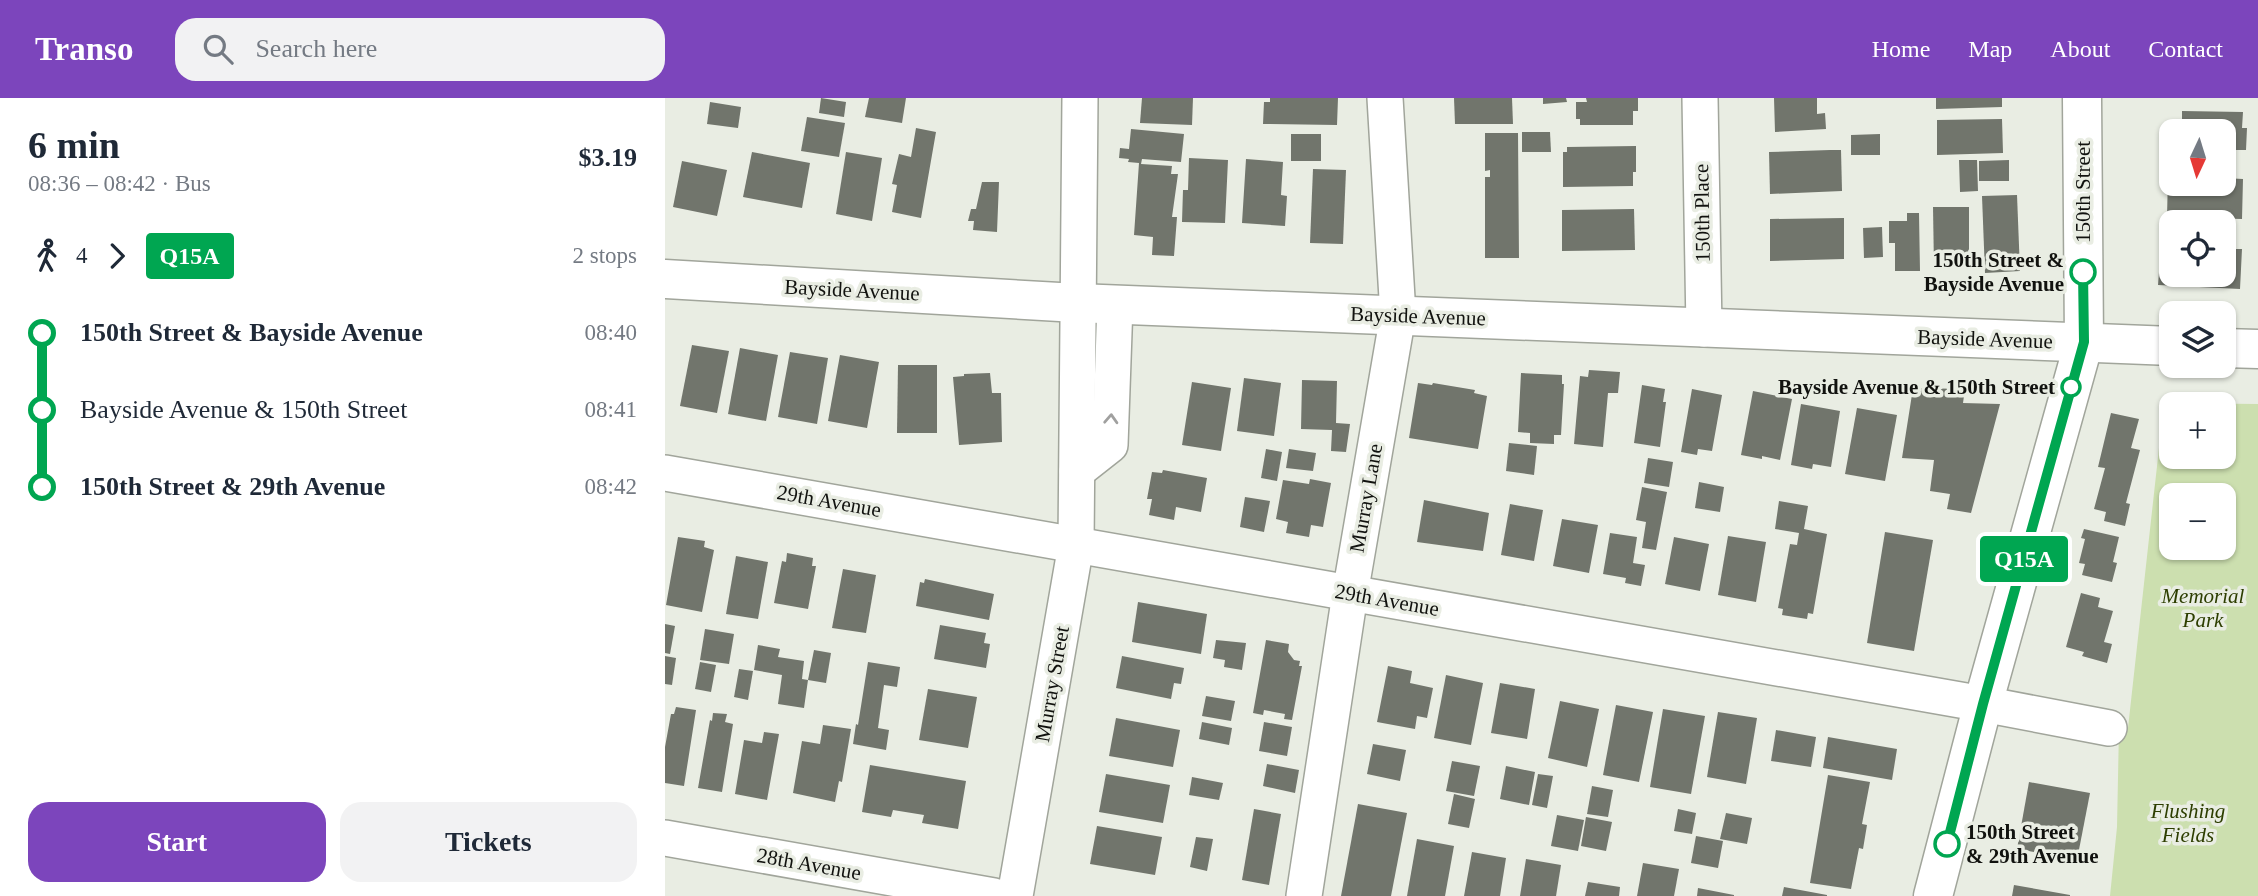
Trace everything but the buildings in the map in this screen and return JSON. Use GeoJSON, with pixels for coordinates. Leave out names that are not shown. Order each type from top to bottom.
{"type":"FeatureCollection","features":[{"type":"Feature","properties":{"kind":"street","name":"Murray Street"},"geometry":{"type":"LineString","coordinates":[[1015,896],[1076,545],[1080,98]]}},
{"type":"Feature","properties":{"kind":"street","name":"Murray Lane"},"geometry":{"type":"LineString","coordinates":[[1304,896],[1350,594],[1398,315],[1385,98]]}},
{"type":"Feature","properties":{"kind":"street","name":"150th Place"},"geometry":{"type":"LineString","coordinates":[[1700,98],[1704,329]]}},
{"type":"Feature","properties":{"kind":"street","name":"150th Street"},"geometry":{"type":"LineString","coordinates":[[1933,896],[1983,704],[2084,342],[2082,98]]}},
{"type":"Feature","properties":{"kind":"street","name":"Bayside Avenue"},"geometry":{"type":"LineString","coordinates":[[665,279],[1077,303],[2159,345]]}},
{"type":"Feature","properties":{"kind":"street"},"geometry":{"type":"LineString","coordinates":[[1077,471],[1110,445],[1115,304]]}},
{"type":"Feature","properties":{"kind":"street"},"geometry":{"type":"LineString","coordinates":[[2236,348],[2258,349]]}},
{"type":"Feature","properties":{"kind":"street","name":"29th Avenue"},"geometry":{"type":"LineString","coordinates":[[665,473],[2109,728]]}},
{"type":"Feature","properties":{"kind":"street","name":"28th Avenue"},"geometry":{"type":"LineString","coordinates":[[665,838],[994,896]]}},
{"type":"Feature","properties":{"kind":"green space","name":"Flushing Fields"},"geometry":{"type":"Polygon","coordinates":[[[2236,404],[2258,404],[2258,896],[2110,896],[2117,827],[2119,728],[2128,728],[2159,448],[2159,469],[2236,469],[2236,404]]]}},
{"type":"Feature","properties":{"kind":"bus line","name":"Q15A"},"geometry":{"type":"LineString","coordinates":[[1947,844],[1983,704],[2084,342],[2083,272]]}},
{"type":"Feature","properties":{"kind":"place","name":"150th Street & Bayside Avenue"},"geometry":{"type":"Point","coordinates":[2083,272]}},
{"type":"Feature","properties":{"kind":"place","name":"Bayside Avenue & 150th Street"},"geometry":{"type":"Point","coordinates":[2071,387]}},
{"type":"Feature","properties":{"kind":"place","name":"150th Street & 29th Avenue"},"geometry":{"type":"Point","coordinates":[1947,844]}},
{"type":"Feature","properties":{"kind":"park label","name":"Memorial Park"},"geometry":{"type":"Point","coordinates":[2203,608]}}]}
